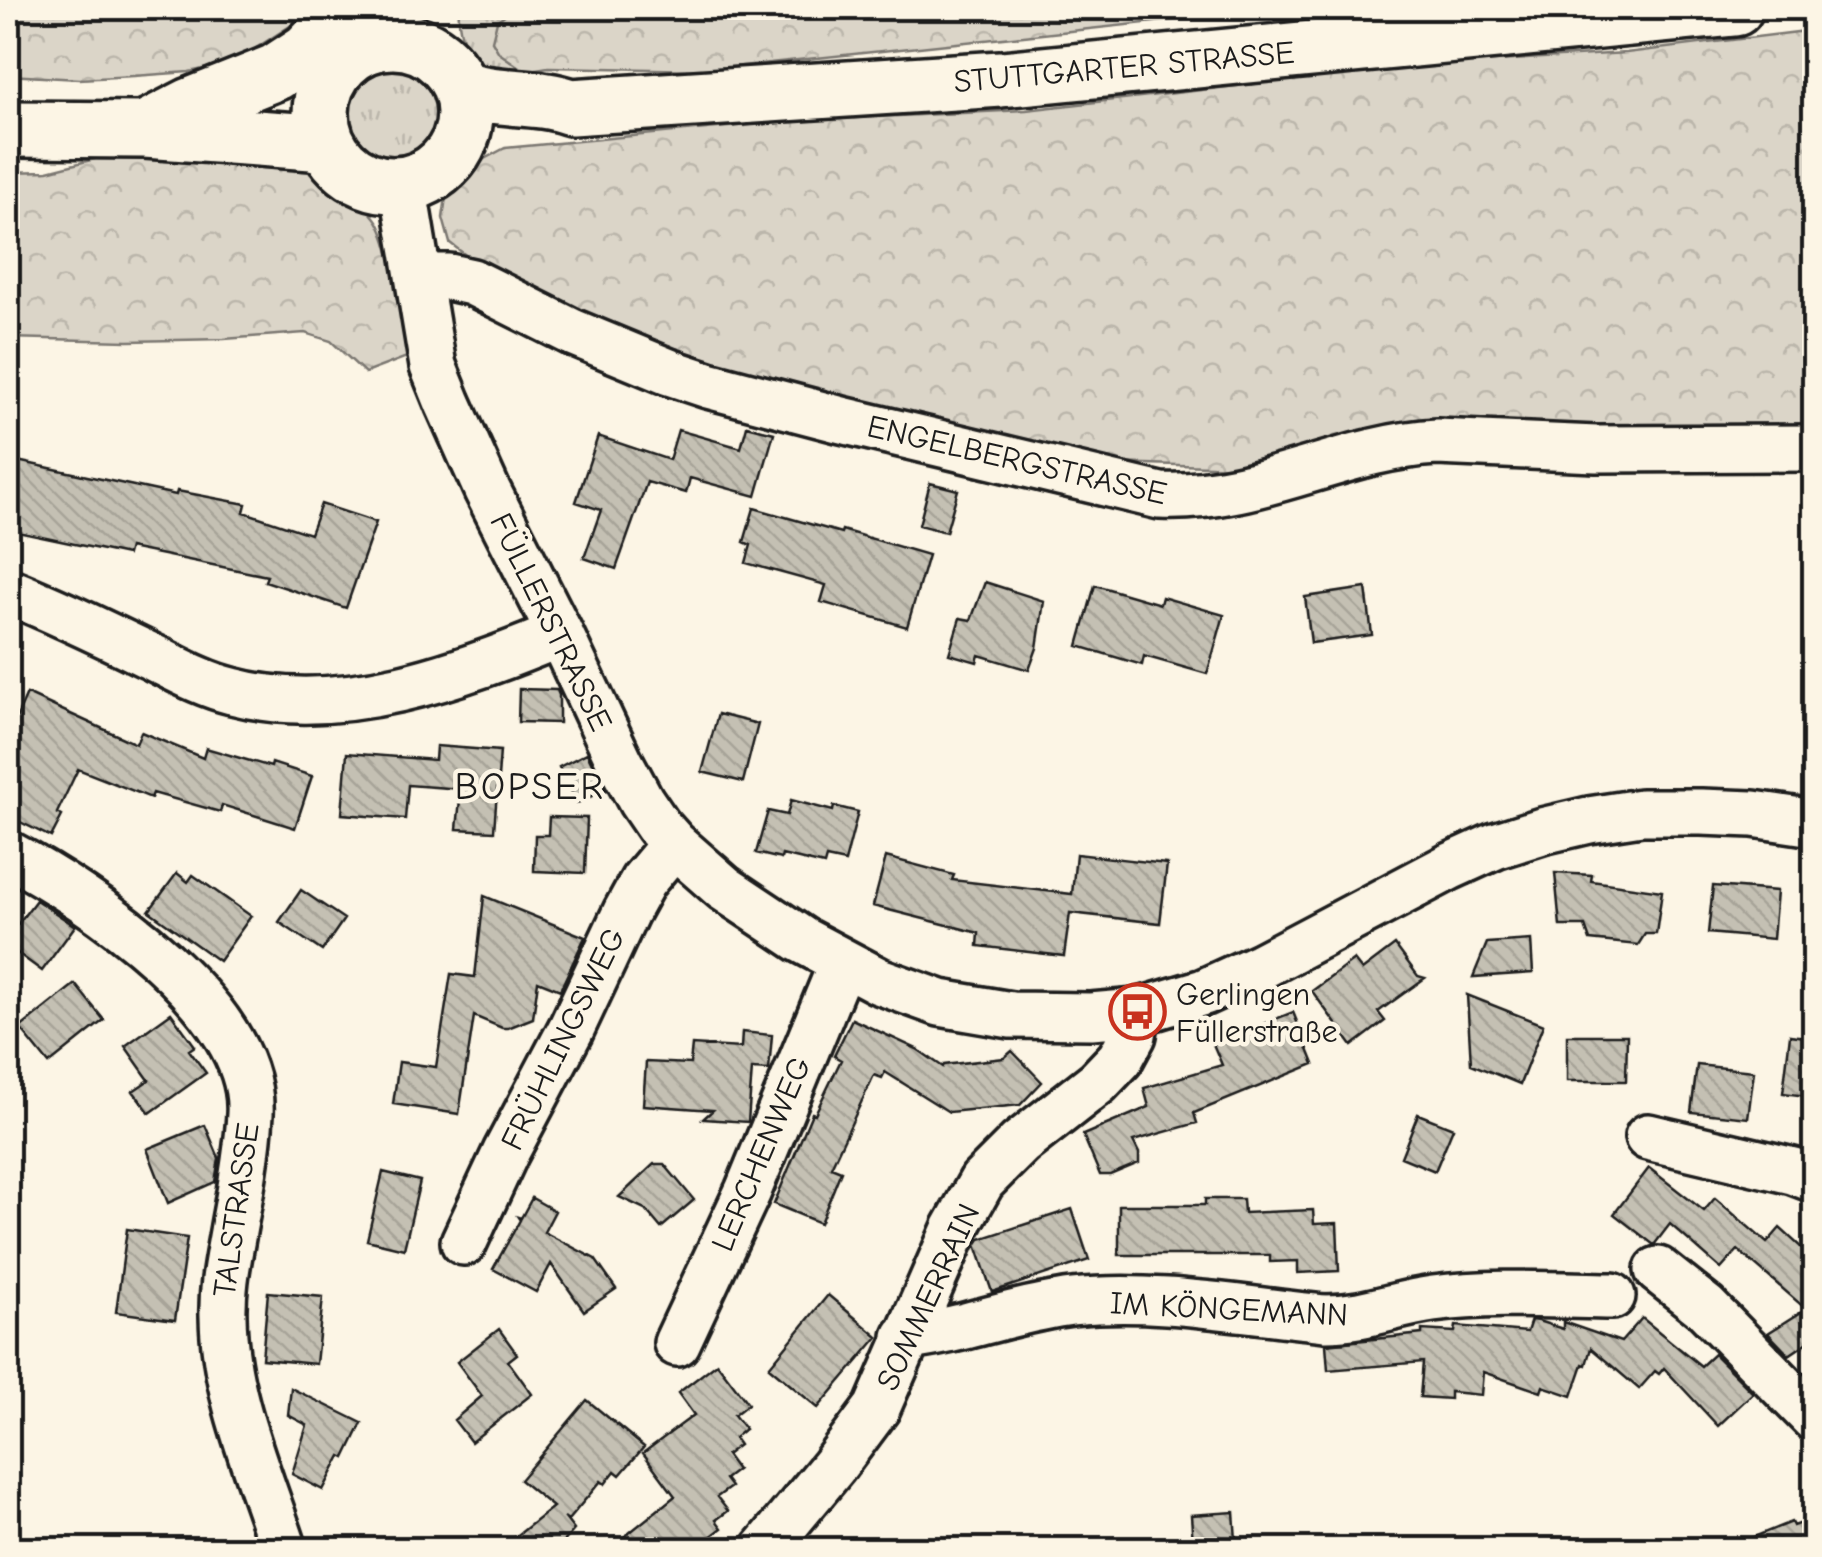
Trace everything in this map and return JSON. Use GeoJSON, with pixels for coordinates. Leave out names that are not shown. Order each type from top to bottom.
{"type":"FeatureCollection","features":[{"type":"Feature","properties":{"kind":"main road","name":"STUTTGARTER STRASSE"},"geometry":{"type":"LineString","coordinates":[[443,50],[476,93],[552,100],[571,107],[1002,79],[1734,8]]}},
{"type":"Feature","properties":{"kind":"main road"},"geometry":{"type":"LineString","coordinates":[[372,19],[396,41],[443,50],[467,117],[464,132],[448,160],[420,180],[385,185],[368,181],[337,162],[327,146],[319,117],[324,88],[332,72],[358,49],[372,19]]}},
{"type":"Feature","properties":{"kind":"main road"},"geometry":{"type":"LineString","coordinates":[[145,130],[191,106],[276,72],[372,19]]}},
{"type":"Feature","properties":{"kind":"main road"},"geometry":{"type":"LineString","coordinates":[[145,130],[272,107],[308,98],[324,88]]}},
{"type":"Feature","properties":{"kind":"main road","name":"STUTTGARTER STRASSE"},"geometry":{"type":"LineString","coordinates":[[458,145],[476,136],[548,120],[571,107]]}},
{"type":"Feature","properties":{"kind":"main road"},"geometry":{"type":"LineString","coordinates":[[8,129],[145,130],[327,146]]}},
{"type":"Feature","properties":{"kind":"street","name":"FÜLLERSTRASSE"},"geometry":{"type":"LineString","coordinates":[[403,184],[434,366],[487,490],[620,762],[650,814],[674,844],[736,896],[842,963],[910,993],[974,1010],[1042,1017],[1137,1012],[1204,992],[1450,867],[1542,831],[1641,812],[1753,814],[1814,822]]}},
{"type":"Feature","properties":{"kind":"street","name":"ENGELBERGSTRASSE"},"geometry":{"type":"LineString","coordinates":[[420,277],[472,282],[572,332],[708,384],[824,416],[1160,496],[1218,494],[1412,443],[1612,449],[1814,448]]}},
{"type":"Feature","properties":{"kind":"street"},"geometry":{"type":"LineString","coordinates":[[8,591],[204,682],[230,691],[279,699],[336,698],[434,680],[498,660],[560,634]]}},
{"type":"Feature","properties":{"kind":"street","name":"FRÜHLINGSWEG"},"geometry":{"type":"LineString","coordinates":[[464,1242],[626,912],[643,880],[674,844]]}},
{"type":"Feature","properties":{"kind":"street","name":"TALSTRASSE"},"geometry":{"type":"LineString","coordinates":[[8,854],[60,882],[140,944],[190,989],[225,1029],[237,1050],[250,1090],[250,1113],[225,1272],[222,1320],[238,1408],[284,1550]]}},
{"type":"Feature","properties":{"kind":"street","name":"LERCHENWEG"},"geometry":{"type":"LineString","coordinates":[[677,1343],[748,1191],[842,963]]}},
{"type":"Feature","properties":{"kind":"street","name":"SOMMERRAIN"},"geometry":{"type":"LineString","coordinates":[[764,1550],[877,1408],[955,1229],[982,1181],[1020,1143],[1120,1060],[1133,1036],[1137,1012]]}},
{"type":"Feature","properties":{"kind":"street"},"geometry":{"type":"LineString","coordinates":[[1648,1137],[1814,1179]]}},
{"type":"Feature","properties":{"kind":"street"},"geometry":{"type":"LineString","coordinates":[[1658,1270],[1706,1308],[1814,1418]]}},
{"type":"Feature","properties":{"kind":"street","name":"IM KÖNGEMANN"},"geometry":{"type":"LineString","coordinates":[[906,1337],[1076,1302],[1173,1302],[1336,1318],[1465,1295],[1612,1296]]}},
{"type":"Feature","properties":{"kind":"green space"},"geometry":{"type":"Polygon","coordinates":[[[8,8],[310,8],[290,26],[233,63],[189,72],[79,79],[8,75],[8,8]]]}},
{"type":"Feature","properties":{"kind":"green space"},"geometry":{"type":"Polygon","coordinates":[[[459,8],[513,8],[497,21],[500,53],[525,71],[489,67],[472,56],[460,29],[459,8]]]}},
{"type":"Feature","properties":{"kind":"green space"},"geometry":{"type":"Polygon","coordinates":[[[513,8],[1527,8],[1173,20],[704,70],[548,67],[525,71],[499,53],[492,41],[497,21],[513,8]]]}},
{"type":"Feature","properties":{"kind":"green space"},"geometry":{"type":"Polygon","coordinates":[[[1814,30],[1814,428],[1243,467],[1081,462],[772,395],[499,281],[450,243],[443,218],[446,197],[471,166],[505,148],[791,121],[1026,110],[1412,66],[1626,53],[1814,30]]]}},
{"type":"Feature","properties":{"kind":"green space"},"geometry":{"type":"Polygon","coordinates":[[[393,64],[422,72],[436,86],[444,115],[436,144],[422,158],[393,166],[364,158],[350,144],[342,115],[350,86],[364,72],[393,64]]]}},
{"type":"Feature","properties":{"kind":"green space"},"geometry":{"type":"Polygon","coordinates":[[[130,150],[324,169],[369,211],[381,229],[396,284],[407,357],[365,373],[331,341],[305,333],[128,341],[8,338],[8,172],[48,171],[130,150]]]}},
{"type":"Feature","properties":{"kind":"building"},"geometry":{"type":"Polygon","coordinates":[[[747,426],[774,433],[756,496],[690,478],[686,493],[647,482],[616,569],[584,558],[601,510],[576,502],[598,436],[669,460],[678,430],[741,448],[747,426]]]}},
{"type":"Feature","properties":{"kind":"building"},"geometry":{"type":"Polygon","coordinates":[[[8,459],[176,495],[177,491],[246,504],[244,512],[310,534],[321,504],[376,522],[346,608],[265,581],[267,576],[129,548],[127,555],[8,530],[8,459]]]}},
{"type":"Feature","properties":{"kind":"building"},"geometry":{"type":"Polygon","coordinates":[[[930,483],[958,490],[946,532],[919,525],[930,483]]]}},
{"type":"Feature","properties":{"kind":"building"},"geometry":{"type":"Polygon","coordinates":[[[754,508],[928,555],[907,627],[821,602],[826,585],[746,563],[751,545],[744,542],[754,508]]]}},
{"type":"Feature","properties":{"kind":"building"},"geometry":{"type":"Polygon","coordinates":[[[985,582],[1044,601],[1037,648],[1029,670],[979,655],[977,662],[949,654],[960,618],[971,620],[985,582]]]}},
{"type":"Feature","properties":{"kind":"building"},"geometry":{"type":"Polygon","coordinates":[[[1095,585],[1160,604],[1162,597],[1224,615],[1207,674],[1144,656],[1142,665],[1078,646],[1095,585]]]}},
{"type":"Feature","properties":{"kind":"building"},"geometry":{"type":"Polygon","coordinates":[[[1366,588],[1372,635],[1311,643],[1305,597],[1366,588]]]}},
{"type":"Feature","properties":{"kind":"building"},"geometry":{"type":"Polygon","coordinates":[[[519,689],[557,690],[559,723],[518,722],[519,689]]]}},
{"type":"Feature","properties":{"kind":"building"},"geometry":{"type":"Polygon","coordinates":[[[27,694],[136,744],[141,732],[203,758],[206,748],[312,776],[295,828],[222,805],[220,812],[153,793],[151,798],[78,769],[57,813],[62,816],[51,837],[8,816],[8,737],[27,694]]]}},
{"type":"Feature","properties":{"kind":"building"},"geometry":{"type":"Polygon","coordinates":[[[718,714],[758,724],[743,782],[702,772],[718,714]]]}},
{"type":"Feature","properties":{"kind":"building"},"geometry":{"type":"Polygon","coordinates":[[[436,746],[500,751],[494,831],[457,829],[461,789],[408,785],[405,819],[342,814],[347,753],[435,760],[436,746]]]}},
{"type":"Feature","properties":{"kind":"building"},"geometry":{"type":"Polygon","coordinates":[[[587,753],[605,790],[577,803],[559,767],[587,753]]]}},
{"type":"Feature","properties":{"kind":"building"},"geometry":{"type":"Polygon","coordinates":[[[791,800],[833,811],[834,806],[858,812],[845,862],[826,858],[824,865],[756,853],[768,811],[787,815],[791,800]]]}},
{"type":"Feature","properties":{"kind":"building"},"geometry":{"type":"Polygon","coordinates":[[[549,817],[587,818],[585,873],[534,871],[535,835],[548,835],[549,817]]]}},
{"type":"Feature","properties":{"kind":"building"},"geometry":{"type":"Polygon","coordinates":[[[1076,854],[1167,864],[1160,923],[1070,913],[1064,956],[978,946],[979,933],[873,906],[886,857],[954,875],[952,880],[1072,894],[1076,854]]]}},
{"type":"Feature","properties":{"kind":"building"},"geometry":{"type":"Polygon","coordinates":[[[177,873],[188,882],[193,875],[251,916],[219,961],[149,911],[177,873]]]}},
{"type":"Feature","properties":{"kind":"building"},"geometry":{"type":"Polygon","coordinates":[[[1555,873],[1592,875],[1591,881],[1662,891],[1656,934],[1645,934],[1638,945],[1590,940],[1585,926],[1560,926],[1555,873]]]}},
{"type":"Feature","properties":{"kind":"building"},"geometry":{"type":"Polygon","coordinates":[[[1713,886],[1777,891],[1773,939],[1708,933],[1713,886]]]}},
{"type":"Feature","properties":{"kind":"building"},"geometry":{"type":"Polygon","coordinates":[[[301,890],[344,919],[322,951],[279,922],[301,890]]]}},
{"type":"Feature","properties":{"kind":"building"},"geometry":{"type":"Polygon","coordinates":[[[484,896],[585,937],[560,990],[538,981],[533,1018],[502,1028],[474,1016],[459,1114],[393,1104],[399,1062],[436,1067],[451,974],[475,977],[484,896]]]}},
{"type":"Feature","properties":{"kind":"building"},"geometry":{"type":"Polygon","coordinates":[[[36,900],[75,926],[42,971],[8,946],[8,937],[36,900]]]}},
{"type":"Feature","properties":{"kind":"building"},"geometry":{"type":"Polygon","coordinates":[[[1531,940],[1533,973],[1473,977],[1487,943],[1531,940]]]}},
{"type":"Feature","properties":{"kind":"building"},"geometry":{"type":"Polygon","coordinates":[[[1395,945],[1418,976],[1425,978],[1378,1012],[1385,1021],[1352,1046],[1312,991],[1354,960],[1362,970],[1395,945]]]}},
{"type":"Feature","properties":{"kind":"building"},"geometry":{"type":"Polygon","coordinates":[[[75,984],[104,1020],[49,1064],[20,1028],[75,984]]]}},
{"type":"Feature","properties":{"kind":"building"},"geometry":{"type":"Polygon","coordinates":[[[1467,995],[1543,1025],[1520,1084],[1471,1064],[1467,995]]]}},
{"type":"Feature","properties":{"kind":"building"},"geometry":{"type":"Polygon","coordinates":[[[1293,1012],[1314,1064],[1194,1113],[1197,1123],[1133,1141],[1139,1163],[1100,1175],[1083,1135],[1149,1107],[1144,1088],[1222,1065],[1213,1044],[1293,1012]]]}},
{"type":"Feature","properties":{"kind":"building"},"geometry":{"type":"Polygon","coordinates":[[[171,1013],[195,1046],[189,1050],[206,1073],[150,1113],[133,1091],[149,1080],[125,1046],[171,1013]]]}},
{"type":"Feature","properties":{"kind":"building"},"geometry":{"type":"Polygon","coordinates":[[[852,1019],[917,1049],[943,1067],[1004,1058],[1012,1051],[1042,1082],[1020,1105],[949,1112],[885,1072],[882,1078],[874,1075],[831,1167],[841,1171],[820,1223],[774,1204],[812,1113],[815,1114],[841,1060],[834,1056],[852,1019]]]}},
{"type":"Feature","properties":{"kind":"building"},"geometry":{"type":"Polygon","coordinates":[[[742,1032],[772,1035],[769,1070],[752,1069],[748,1122],[703,1119],[713,1110],[643,1105],[646,1062],[690,1064],[692,1045],[741,1048],[742,1032]]]}},
{"type":"Feature","properties":{"kind":"building"},"geometry":{"type":"Polygon","coordinates":[[[1567,1035],[1627,1035],[1626,1081],[1567,1081],[1567,1035]]]}},
{"type":"Feature","properties":{"kind":"building"},"geometry":{"type":"Polygon","coordinates":[[[1790,1035],[1814,1038],[1814,1097],[1783,1093],[1790,1035]]]}},
{"type":"Feature","properties":{"kind":"building"},"geometry":{"type":"Polygon","coordinates":[[[1697,1065],[1754,1071],[1748,1118],[1691,1112],[1697,1065]]]}},
{"type":"Feature","properties":{"kind":"building"},"geometry":{"type":"Polygon","coordinates":[[[1418,1114],[1453,1128],[1435,1171],[1401,1157],[1418,1114]]]}},
{"type":"Feature","properties":{"kind":"building"},"geometry":{"type":"Polygon","coordinates":[[[205,1125],[219,1158],[215,1182],[168,1203],[147,1149],[205,1125]]]}},
{"type":"Feature","properties":{"kind":"building"},"geometry":{"type":"Polygon","coordinates":[[[654,1164],[664,1164],[694,1200],[661,1228],[645,1209],[619,1197],[654,1164]]]}},
{"type":"Feature","properties":{"kind":"building"},"geometry":{"type":"Polygon","coordinates":[[[1649,1168],[1704,1211],[1715,1198],[1767,1243],[1780,1228],[1814,1259],[1814,1338],[1789,1355],[1768,1333],[1806,1309],[1738,1250],[1721,1269],[1670,1224],[1654,1245],[1614,1214],[1649,1168]]]}},
{"type":"Feature","properties":{"kind":"building"},"geometry":{"type":"Polygon","coordinates":[[[383,1172],[420,1181],[404,1249],[367,1240],[383,1172]]]}},
{"type":"Feature","properties":{"kind":"building"},"geometry":{"type":"Polygon","coordinates":[[[532,1198],[555,1211],[544,1232],[595,1259],[616,1289],[584,1311],[551,1264],[536,1292],[493,1269],[520,1220],[518,1217],[521,1218],[532,1198]]]}},
{"type":"Feature","properties":{"kind":"building"},"geometry":{"type":"Polygon","coordinates":[[[1205,1199],[1243,1199],[1244,1213],[1313,1210],[1314,1224],[1337,1223],[1339,1271],[1298,1273],[1298,1261],[1270,1262],[1270,1255],[1119,1255],[1119,1205],[1205,1205],[1205,1199]]]}},
{"type":"Feature","properties":{"kind":"building"},"geometry":{"type":"Polygon","coordinates":[[[1072,1209],[1089,1260],[992,1292],[976,1245],[980,1239],[1072,1209]]]}},
{"type":"Feature","properties":{"kind":"building"},"geometry":{"type":"Polygon","coordinates":[[[127,1229],[187,1238],[175,1320],[116,1312],[127,1229]]]}},
{"type":"Feature","properties":{"kind":"building"},"geometry":{"type":"Polygon","coordinates":[[[268,1292],[323,1297],[316,1364],[262,1359],[268,1292]]]}},
{"type":"Feature","properties":{"kind":"building"},"geometry":{"type":"Polygon","coordinates":[[[828,1295],[878,1337],[818,1408],[769,1367],[828,1295]]]}},
{"type":"Feature","properties":{"kind":"building"},"geometry":{"type":"Polygon","coordinates":[[[1642,1318],[1701,1366],[1714,1354],[1753,1393],[1718,1426],[1664,1368],[1659,1374],[1655,1371],[1639,1389],[1591,1348],[1572,1396],[1543,1386],[1541,1392],[1483,1372],[1481,1395],[1450,1392],[1450,1399],[1420,1397],[1423,1362],[1328,1370],[1326,1344],[1422,1334],[1422,1330],[1455,1332],[1456,1326],[1527,1332],[1531,1320],[1563,1329],[1563,1322],[1621,1342],[1642,1318]]]}},
{"type":"Feature","properties":{"kind":"building"},"geometry":{"type":"Polygon","coordinates":[[[499,1329],[517,1354],[508,1361],[532,1394],[471,1442],[454,1420],[482,1396],[457,1362],[499,1329]]]}},
{"type":"Feature","properties":{"kind":"building"},"geometry":{"type":"Polygon","coordinates":[[[717,1363],[748,1404],[734,1415],[745,1429],[734,1438],[739,1445],[726,1455],[737,1470],[725,1479],[731,1487],[717,1497],[728,1511],[716,1520],[722,1528],[693,1550],[608,1550],[675,1496],[643,1453],[694,1415],[678,1393],[717,1363]]]}},
{"type":"Feature","properties":{"kind":"building"},"geometry":{"type":"Polygon","coordinates":[[[291,1388],[362,1423],[323,1490],[292,1474],[307,1425],[288,1415],[291,1388]]]}},
{"type":"Feature","properties":{"kind":"building"},"geometry":{"type":"Polygon","coordinates":[[[587,1400],[644,1447],[620,1475],[615,1471],[605,1484],[601,1481],[568,1520],[564,1517],[574,1530],[557,1550],[499,1550],[553,1507],[520,1480],[587,1400]]]}},
{"type":"Feature","properties":{"kind":"building"},"geometry":{"type":"Polygon","coordinates":[[[1234,1512],[1236,1540],[1193,1544],[1191,1515],[1234,1512]]]}},
{"type":"Feature","properties":{"kind":"building"},"geometry":{"type":"Polygon","coordinates":[[[1814,1518],[1814,1550],[1726,1550],[1791,1522],[1793,1526],[1814,1518]]]}},
{"type":"Feature","properties":{"kind":"place","name":"Gerlingen Füllerstraße"},"geometry":{"type":"Point","coordinates":[1137,1012]}},
{"type":"Feature","properties":{"kind":"district","name":"BOPSER"},"geometry":{"type":"Point","coordinates":[530,787]}}]}
